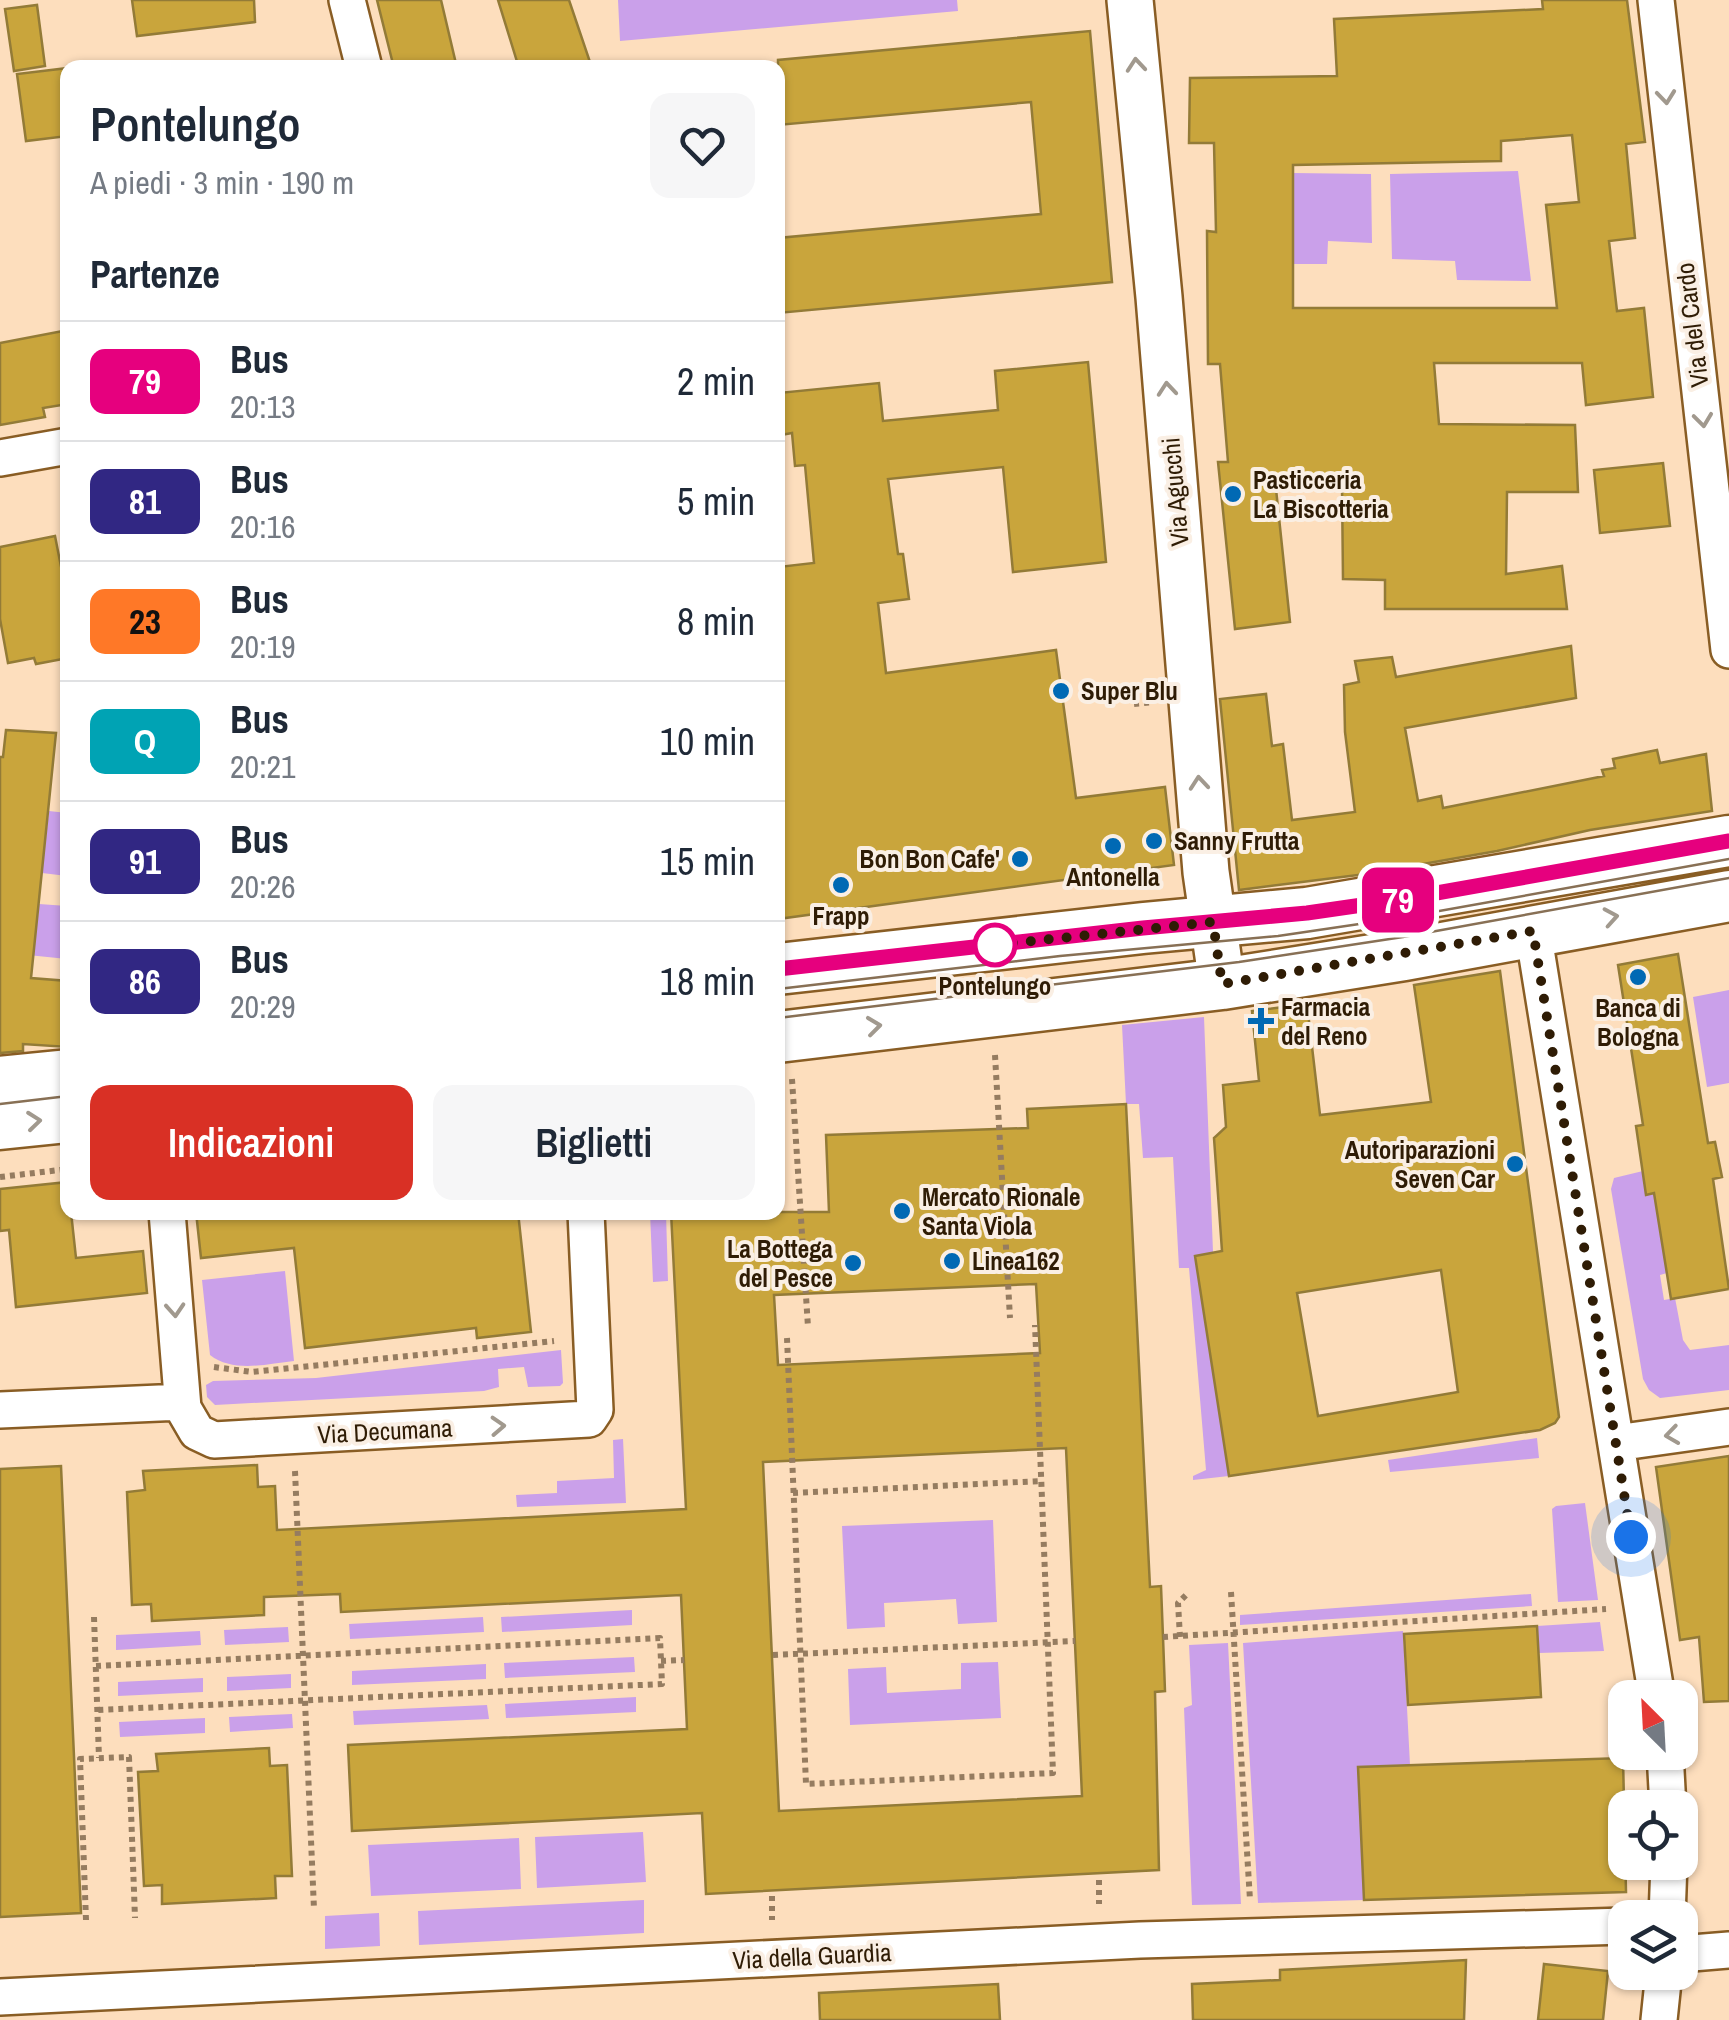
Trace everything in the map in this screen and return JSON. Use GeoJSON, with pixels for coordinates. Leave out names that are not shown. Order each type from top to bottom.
{"type":"FeatureCollection","features":[{"type":"Feature","properties":{"kind":"main road"},"geometry":{"type":"LineString","coordinates":[[785,969],[1397,900],[1729,842]]}},
{"type":"Feature","properties":{"kind":"main road"},"geometry":{"type":"LineString","coordinates":[[785,1056],[1729,896]]}},
{"type":"Feature","properties":{"kind":"main road"},"geometry":{"type":"LineString","coordinates":[[0,1082],[60,1076]]}},
{"type":"Feature","properties":{"kind":"main road"},"geometry":{"type":"LineString","coordinates":[[0,1124],[60,1118]]}},
{"type":"Feature","properties":{"kind":"street"},"geometry":{"type":"LineString","coordinates":[[347,0],[362,60]]}},
{"type":"Feature","properties":{"kind":"street","name":"Via Agucchi"},"geometry":{"type":"LineString","coordinates":[[1130,0],[1213,922],[1222,984]]}},
{"type":"Feature","properties":{"kind":"street","name":"Via del Cardo"},"geometry":{"type":"LineString","coordinates":[[1656,0],[1729,650]]}},
{"type":"Feature","properties":{"kind":"street"},"geometry":{"type":"LineString","coordinates":[[0,458],[60,447]]}},
{"type":"Feature","properties":{"kind":"street"},"geometry":{"type":"LineString","coordinates":[[1533,931],[1654,1680]]}},
{"type":"Feature","properties":{"kind":"street"},"geometry":{"type":"LineString","coordinates":[[0,1410],[182,1402],[168,1220]]}},
{"type":"Feature","properties":{"kind":"street","name":"Via Decumana"},"geometry":{"type":"LineString","coordinates":[[182,1402],[191,1425],[214,1440],[590,1420],[594,1410],[586,1220]]}},
{"type":"Feature","properties":{"kind":"street"},"geometry":{"type":"LineString","coordinates":[[1616,1443],[1729,1427]]}},
{"type":"Feature","properties":{"kind":"street","name":"Via della Guardia"},"geometry":{"type":"LineString","coordinates":[[0,1997],[1121,1940],[1608,1926]]}},
{"type":"Feature","properties":{"kind":"street"},"geometry":{"type":"LineString","coordinates":[[1698,1953],[1729,1950]]}},
{"type":"Feature","properties":{"kind":"street"},"geometry":{"type":"LineString","coordinates":[[1659,2020],[1662,1990]]}},
{"type":"Feature","properties":{"kind":"path"},"geometry":{"type":"LineString","coordinates":[[995,1050],[1010,1318]]}},
{"type":"Feature","properties":{"kind":"path"},"geometry":{"type":"LineString","coordinates":[[785,1056],[808,1328]]}},
{"type":"Feature","properties":{"kind":"path"},"geometry":{"type":"LineString","coordinates":[[0,1176],[60,1170]]}},
{"type":"Feature","properties":{"kind":"path"},"geometry":{"type":"LineString","coordinates":[[787,1338],[806,1784],[1034,1774],[1053,1773],[1035,1325]]}},
{"type":"Feature","properties":{"kind":"path"},"geometry":{"type":"LineString","coordinates":[[208,1366],[252,1372],[570,1340]]}},
{"type":"Feature","properties":{"kind":"path"},"geometry":{"type":"LineString","coordinates":[[294,1455],[314,1909]]}},
{"type":"Feature","properties":{"kind":"path"},"geometry":{"type":"LineString","coordinates":[[793,1493],[1042,1482]]}},
{"type":"Feature","properties":{"kind":"path"},"geometry":{"type":"LineString","coordinates":[[1232,1592],[1251,1911]]}},
{"type":"Feature","properties":{"kind":"path"},"geometry":{"type":"LineString","coordinates":[[1180,1637],[1178,1603],[1186,1596]]}},
{"type":"Feature","properties":{"kind":"path"},"geometry":{"type":"LineString","coordinates":[[1164,1638],[1607,1609]]}},
{"type":"Feature","properties":{"kind":"path"},"geometry":{"type":"LineString","coordinates":[[94,1617],[99,1758]]}},
{"type":"Feature","properties":{"kind":"path"},"geometry":{"type":"LineString","coordinates":[[96,1666],[660,1638],[662,1684],[98,1710]]}},
{"type":"Feature","properties":{"kind":"path"},"geometry":{"type":"LineString","coordinates":[[773,1655],[1075,1641]]}},
{"type":"Feature","properties":{"kind":"path"},"geometry":{"type":"LineString","coordinates":[[661,1661],[684,1660]]}},
{"type":"Feature","properties":{"kind":"path"},"geometry":{"type":"LineString","coordinates":[[86,1920],[80,1759],[99,1758],[128,1757],[135,1918]]}},
{"type":"Feature","properties":{"kind":"path"},"geometry":{"type":"LineString","coordinates":[[1099,1880],[1100,1910]]}},
{"type":"Feature","properties":{"kind":"path"},"geometry":{"type":"LineString","coordinates":[[772,1896],[772,1926]]}},
{"type":"Feature","properties":{"kind":"shaded area"},"geometry":{"type":"Polygon","coordinates":[[[618,0],[957,0],[958,11],[620,41],[618,0]]]}},
{"type":"Feature","properties":{"kind":"shaded area"},"geometry":{"type":"Polygon","coordinates":[[[1518,171],[1531,281],[1457,280],[1455,261],[1392,259],[1390,174],[1518,171]]]}},
{"type":"Feature","properties":{"kind":"shaded area"},"geometry":{"type":"Polygon","coordinates":[[[1293,173],[1371,174],[1372,243],[1328,241],[1327,264],[1293,264],[1293,173]]]}},
{"type":"Feature","properties":{"kind":"shaded area"},"geometry":{"type":"Polygon","coordinates":[[[49,811],[60,812],[60,875],[42,873],[49,811]]]}},
{"type":"Feature","properties":{"kind":"shaded area"},"geometry":{"type":"Polygon","coordinates":[[[39,904],[60,906],[60,958],[18,954],[22,916],[38,917],[39,904]]]}},
{"type":"Feature","properties":{"kind":"shaded area"},"geometry":{"type":"Polygon","coordinates":[[[1729,990],[1729,1083],[1707,1087],[1693,997],[1729,990]]]}},
{"type":"Feature","properties":{"kind":"shaded area"},"geometry":{"type":"Polygon","coordinates":[[[1204,1017],[1213,1252],[1195,1256],[1229,1476],[1193,1480],[1193,1476],[1206,1470],[1189,1268],[1179,1268],[1173,1157],[1143,1158],[1139,1104],[1126,1104],[1122,1025],[1204,1017]]]}},
{"type":"Feature","properties":{"kind":"shaded area"},"geometry":{"type":"Polygon","coordinates":[[[1643,1171],[1646,1194],[1654,1193],[1667,1273],[1660,1275],[1664,1300],[1675,1298],[1683,1340],[1690,1350],[1729,1345],[1729,1390],[1660,1398],[1643,1379],[1611,1189],[1614,1178],[1643,1171]]]}},
{"type":"Feature","properties":{"kind":"shaded area"},"geometry":{"type":"Polygon","coordinates":[[[650,1220],[666,1220],[668,1281],[653,1282],[650,1220]]]}},
{"type":"Feature","properties":{"kind":"shaded area"},"geometry":{"type":"Polygon","coordinates":[[[285,1271],[294,1361],[240,1366],[210,1355],[202,1280],[285,1271]]]}},
{"type":"Feature","properties":{"kind":"shaded area"},"geometry":{"type":"Polygon","coordinates":[[[561,1350],[560,1386],[528,1387],[524,1367],[498,1369],[499,1387],[484,1391],[215,1405],[207,1397],[206,1385],[213,1381],[316,1378],[561,1350]]]}},
{"type":"Feature","properties":{"kind":"shaded area"},"geometry":{"type":"Polygon","coordinates":[[[1537,1438],[1539,1458],[1390,1472],[1388,1460],[1537,1438]]]}},
{"type":"Feature","properties":{"kind":"shaded area"},"geometry":{"type":"Polygon","coordinates":[[[623,1439],[626,1503],[517,1507],[516,1495],[557,1493],[557,1481],[614,1478],[613,1440],[623,1439]]]}},
{"type":"Feature","properties":{"kind":"shaded area"},"geometry":{"type":"Polygon","coordinates":[[[1585,1503],[1598,1600],[1558,1602],[1552,1509],[1585,1503]]]}},
{"type":"Feature","properties":{"kind":"shaded area"},"geometry":{"type":"Polygon","coordinates":[[[993,1520],[997,1622],[958,1624],[956,1599],[884,1603],[885,1627],[847,1629],[842,1526],[993,1520]]]}},
{"type":"Feature","properties":{"kind":"shaded area"},"geometry":{"type":"Polygon","coordinates":[[[1531,1594],[1532,1606],[1240,1625],[1240,1615],[1531,1594]]]}},
{"type":"Feature","properties":{"kind":"shaded area"},"geometry":{"type":"Polygon","coordinates":[[[632,1610],[632,1625],[502,1632],[501,1617],[632,1610]]]}},
{"type":"Feature","properties":{"kind":"shaded area"},"geometry":{"type":"Polygon","coordinates":[[[483,1617],[484,1632],[350,1639],[349,1624],[483,1617]]]}},
{"type":"Feature","properties":{"kind":"shaded area"},"geometry":{"type":"Polygon","coordinates":[[[1600,1622],[1604,1651],[1539,1653],[1537,1626],[1600,1622]]]}},
{"type":"Feature","properties":{"kind":"shaded area"},"geometry":{"type":"Polygon","coordinates":[[[288,1627],[289,1642],[225,1645],[224,1630],[288,1627]]]}},
{"type":"Feature","properties":{"kind":"shaded area"},"geometry":{"type":"Polygon","coordinates":[[[200,1631],[201,1645],[116,1650],[116,1635],[200,1631]]]}},
{"type":"Feature","properties":{"kind":"shaded area"},"geometry":{"type":"Polygon","coordinates":[[[1403,1631],[1410,1765],[1358,1767],[1364,1900],[1258,1903],[1243,1643],[1403,1631]]]}},
{"type":"Feature","properties":{"kind":"shaded area"},"geometry":{"type":"Polygon","coordinates":[[[1228,1643],[1241,1904],[1192,1905],[1184,1708],[1192,1705],[1189,1645],[1228,1643]]]}},
{"type":"Feature","properties":{"kind":"shaded area"},"geometry":{"type":"Polygon","coordinates":[[[634,1657],[635,1672],[505,1678],[504,1663],[634,1657]]]}},
{"type":"Feature","properties":{"kind":"shaded area"},"geometry":{"type":"Polygon","coordinates":[[[998,1662],[1001,1718],[850,1725],[848,1669],[886,1667],[887,1693],[961,1689],[961,1663],[998,1662]]]}},
{"type":"Feature","properties":{"kind":"shaded area"},"geometry":{"type":"Polygon","coordinates":[[[486,1664],[486,1679],[352,1685],[352,1671],[486,1664]]]}},
{"type":"Feature","properties":{"kind":"shaded area"},"geometry":{"type":"Polygon","coordinates":[[[291,1674],[291,1688],[227,1691],[227,1677],[291,1674]]]}},
{"type":"Feature","properties":{"kind":"shaded area"},"geometry":{"type":"Polygon","coordinates":[[[203,1678],[203,1692],[118,1696],[118,1682],[203,1678]]]}},
{"type":"Feature","properties":{"kind":"shaded area"},"geometry":{"type":"Polygon","coordinates":[[[636,1697],[636,1712],[506,1718],[505,1704],[636,1697]]]}},
{"type":"Feature","properties":{"kind":"shaded area"},"geometry":{"type":"Polygon","coordinates":[[[487,1705],[489,1719],[354,1725],[353,1711],[487,1705]]]}},
{"type":"Feature","properties":{"kind":"shaded area"},"geometry":{"type":"Polygon","coordinates":[[[292,1714],[293,1728],[230,1732],[229,1717],[292,1714]]]}},
{"type":"Feature","properties":{"kind":"shaded area"},"geometry":{"type":"Polygon","coordinates":[[[205,1718],[205,1733],[120,1737],[119,1722],[205,1718]]]}},
{"type":"Feature","properties":{"kind":"shaded area"},"geometry":{"type":"Polygon","coordinates":[[[643,1832],[646,1882],[537,1888],[535,1837],[643,1832]]]}},
{"type":"Feature","properties":{"kind":"shaded area"},"geometry":{"type":"Polygon","coordinates":[[[519,1838],[521,1889],[371,1896],[368,1845],[519,1838]]]}},
{"type":"Feature","properties":{"kind":"shaded area"},"geometry":{"type":"Polygon","coordinates":[[[644,1900],[644,1933],[419,1945],[418,1911],[644,1900]]]}},
{"type":"Feature","properties":{"kind":"shaded area"},"geometry":{"type":"Polygon","coordinates":[[[379,1913],[380,1946],[325,1949],[325,1916],[379,1913]]]}},
{"type":"Feature","properties":{"kind":"building"},"geometry":{"type":"Polygon","coordinates":[[[132,0],[254,0],[255,22],[137,36],[132,0]]]}},
{"type":"Feature","properties":{"kind":"building"},"geometry":{"type":"Polygon","coordinates":[[[377,0],[441,0],[455,60],[392,60],[377,0]]]}},
{"type":"Feature","properties":{"kind":"building"},"geometry":{"type":"Polygon","coordinates":[[[498,0],[569,0],[589,60],[517,60],[498,0]]]}},
{"type":"Feature","properties":{"kind":"building"},"geometry":{"type":"Polygon","coordinates":[[[1542,0],[1627,0],[1645,142],[1626,144],[1635,238],[1609,241],[1617,311],[1644,308],[1653,397],[1586,405],[1582,363],[1434,363],[1439,424],[1575,425],[1578,492],[1507,492],[1506,574],[1562,566],[1567,609],[1385,609],[1385,580],[1343,579],[1342,486],[1276,489],[1290,622],[1235,629],[1218,462],[1228,462],[1220,364],[1208,364],[1207,231],[1216,232],[1214,143],[1189,143],[1190,78],[1337,76],[1334,19],[1543,9],[1542,0]],[[1572,135],[1501,141],[1501,161],[1293,165],[1293,308],[1557,308],[1546,205],[1579,202],[1572,135]]]}},
{"type":"Feature","properties":{"kind":"building"},"geometry":{"type":"Polygon","coordinates":[[[37,5],[45,66],[14,71],[5,9],[37,5]]]}},
{"type":"Feature","properties":{"kind":"building"},"geometry":{"type":"Polygon","coordinates":[[[1090,31],[1112,282],[785,312],[785,237],[1041,214],[1031,102],[785,124],[785,60],[778,60],[1090,31]]]}},
{"type":"Feature","properties":{"kind":"building"},"geometry":{"type":"Polygon","coordinates":[[[60,69],[60,137],[26,141],[17,74],[60,69]]]}},
{"type":"Feature","properties":{"kind":"building"},"geometry":{"type":"Polygon","coordinates":[[[60,332],[60,405],[43,408],[45,417],[0,425],[0,343],[60,332]]]}},
{"type":"Feature","properties":{"kind":"building"},"geometry":{"type":"Polygon","coordinates":[[[1088,362],[1106,562],[1013,572],[1003,467],[888,479],[898,554],[903,554],[909,599],[878,603],[886,673],[1056,650],[1076,798],[1165,787],[1174,865],[785,918],[785,566],[814,563],[805,465],[795,466],[792,433],[785,434],[785,392],[879,383],[883,421],[998,410],[995,371],[1088,362]]]}},
{"type":"Feature","properties":{"kind":"building"},"geometry":{"type":"Polygon","coordinates":[[[1663,463],[1670,526],[1600,533],[1594,470],[1663,463]]]}},
{"type":"Feature","properties":{"kind":"building"},"geometry":{"type":"Polygon","coordinates":[[[55,536],[60,561],[60,660],[36,664],[34,658],[8,663],[0,619],[0,547],[55,536]]]}},
{"type":"Feature","properties":{"kind":"building"},"geometry":{"type":"Polygon","coordinates":[[[1571,646],[1576,698],[1405,728],[1418,801],[1441,796],[1443,808],[1604,776],[1602,770],[1615,768],[1613,759],[1657,750],[1660,763],[1706,754],[1712,811],[1590,830],[1366,874],[1239,890],[1220,699],[1266,694],[1272,746],[1283,744],[1292,820],[1355,812],[1345,732],[1344,685],[1359,682],[1355,661],[1392,657],[1396,677],[1571,646]]]}},
{"type":"Feature","properties":{"kind":"building"},"geometry":{"type":"Polygon","coordinates":[[[6,730],[56,733],[31,978],[60,980],[60,1046],[23,1044],[23,1051],[0,1053],[0,757],[6,730]]]}},
{"type":"Feature","properties":{"kind":"building"},"geometry":{"type":"Polygon","coordinates":[[[1678,954],[1708,1143],[1715,1142],[1722,1177],[1713,1179],[1729,1289],[1671,1299],[1654,1193],[1646,1195],[1636,1126],[1643,1125],[1618,965],[1678,954]]]}},
{"type":"Feature","properties":{"kind":"building"},"geometry":{"type":"Polygon","coordinates":[[[1500,971],[1559,1417],[1540,1430],[1229,1476],[1195,1256],[1222,1251],[1214,1138],[1226,1127],[1223,1085],[1259,1081],[1252,1011],[1307,1004],[1320,1115],[1431,1102],[1414,985],[1500,971]],[[1441,1270],[1297,1293],[1318,1416],[1458,1392],[1441,1270]]]}},
{"type":"Feature","properties":{"kind":"building"},"geometry":{"type":"Polygon","coordinates":[[[1126,1104],[1150,1587],[1161,1586],[1165,1691],[1155,1692],[1159,1870],[706,1894],[702,1813],[352,1831],[348,1745],[687,1729],[681,1595],[341,1612],[340,1594],[264,1597],[264,1615],[152,1621],[151,1604],[132,1605],[127,1492],[145,1490],[143,1471],[257,1465],[258,1487],[275,1486],[277,1530],[686,1509],[671,1220],[785,1220],[785,1212],[829,1212],[826,1135],[1028,1128],[1027,1109],[1126,1104]],[[1036,1284],[774,1295],[778,1365],[1040,1353],[1036,1284]],[[1066,1448],[763,1462],[779,1811],[1082,1796],[1066,1448]]]}},
{"type":"Feature","properties":{"kind":"building"},"geometry":{"type":"Polygon","coordinates":[[[60,1183],[60,1220],[72,1220],[76,1258],[143,1251],[147,1293],[16,1307],[9,1230],[0,1231],[0,1189],[60,1183]]]}},
{"type":"Feature","properties":{"kind":"building"},"geometry":{"type":"Polygon","coordinates":[[[197,1220],[519,1220],[531,1332],[477,1338],[476,1328],[305,1348],[294,1248],[201,1258],[197,1220]]]}},
{"type":"Feature","properties":{"kind":"building"},"geometry":{"type":"Polygon","coordinates":[[[1729,1456],[1729,1701],[1704,1702],[1699,1637],[1680,1640],[1656,1467],[1729,1456]]]}},
{"type":"Feature","properties":{"kind":"building"},"geometry":{"type":"Polygon","coordinates":[[[61,1466],[81,1913],[0,1917],[0,1469],[61,1466]]]}},
{"type":"Feature","properties":{"kind":"building"},"geometry":{"type":"Polygon","coordinates":[[[1537,1626],[1541,1697],[1408,1705],[1404,1634],[1537,1626]]]}},
{"type":"Feature","properties":{"kind":"building"},"geometry":{"type":"Polygon","coordinates":[[[269,1748],[270,1766],[287,1765],[292,1876],[275,1876],[276,1898],[162,1904],[162,1885],[144,1886],[138,1772],[158,1771],[156,1754],[269,1748]]]}},
{"type":"Feature","properties":{"kind":"building"},"geometry":{"type":"Polygon","coordinates":[[[1608,1759],[1608,1770],[1623,1770],[1624,1790],[1608,1790],[1608,1880],[1626,1880],[1626,1892],[1364,1900],[1358,1767],[1608,1759]]]}},
{"type":"Feature","properties":{"kind":"building"},"geometry":{"type":"Polygon","coordinates":[[[1466,1960],[1464,2020],[1193,2020],[1192,1984],[1280,1980],[1280,1970],[1466,1960]]]}},
{"type":"Feature","properties":{"kind":"building"},"geometry":{"type":"Polygon","coordinates":[[[1544,1964],[1608,1971],[1603,2020],[1538,2020],[1544,1964]]]}},
{"type":"Feature","properties":{"kind":"building"},"geometry":{"type":"Polygon","coordinates":[[[998,1984],[1000,2020],[820,2020],[819,1993],[998,1984]]]}},
{"type":"Feature","properties":{"kind":"tram line"},"geometry":{"type":"LineString","coordinates":[[785,988],[1060,956],[1278,936],[1729,859]]}},
{"type":"Feature","properties":{"kind":"tram line"},"geometry":{"type":"LineString","coordinates":[[785,1017],[1239,962],[1403,937],[1729,878]]}},
{"type":"Feature","properties":{"kind":"tram line"},"geometry":{"type":"LineString","coordinates":[[0,1104],[60,1097]]}},
{"type":"Feature","properties":{"kind":"bus line","name":"79"},"geometry":{"type":"LineString","coordinates":[[785,968],[1307,913],[1729,841]]}},
{"type":"Feature","properties":{"kind":"place","name":"Pasticceria La Biscotteria"},"geometry":{"type":"Point","coordinates":[1233,494]}},
{"type":"Feature","properties":{"kind":"place","name":"Super Blu"},"geometry":{"type":"Point","coordinates":[1061,691]}},
{"type":"Feature","properties":{"kind":"place","name":"Sanny Frutta"},"geometry":{"type":"Point","coordinates":[1154,841]}},
{"type":"Feature","properties":{"kind":"place","name":"Antonella"},"geometry":{"type":"Point","coordinates":[1113,846]}},
{"type":"Feature","properties":{"kind":"place","name":"Bon Bon Cafe'"},"geometry":{"type":"Point","coordinates":[1020,859]}},
{"type":"Feature","properties":{"kind":"place","name":"Frapp"},"geometry":{"type":"Point","coordinates":[841,885]}},
{"type":"Feature","properties":{"kind":"place","name":"Pontelungo"},"geometry":{"type":"Point","coordinates":[995,945]}},
{"type":"Feature","properties":{"kind":"place","name":"Banca di Bologna"},"geometry":{"type":"Point","coordinates":[1638,977]}},
{"type":"Feature","properties":{"kind":"place","name":"Farmacia del Reno"},"geometry":{"type":"Point","coordinates":[1261,1021]}},
{"type":"Feature","properties":{"kind":"place","name":"Autoriparazioni Seven Car"},"geometry":{"type":"Point","coordinates":[1515,1164]}},
{"type":"Feature","properties":{"kind":"place","name":"Mercato Rionale Santa Viola"},"geometry":{"type":"Point","coordinates":[902,1211]}},
{"type":"Feature","properties":{"kind":"place","name":"Linea162"},"geometry":{"type":"Point","coordinates":[952,1261]}},
{"type":"Feature","properties":{"kind":"place","name":"La Bottega del Pesce"},"geometry":{"type":"Point","coordinates":[853,1263]}},
{"type":"Feature","properties":{"kind":"route"},"geometry":{"type":"LineString","coordinates":[[995,945],[1213,922],[1222,984],[1533,931],[1631,1537]]}}]}
